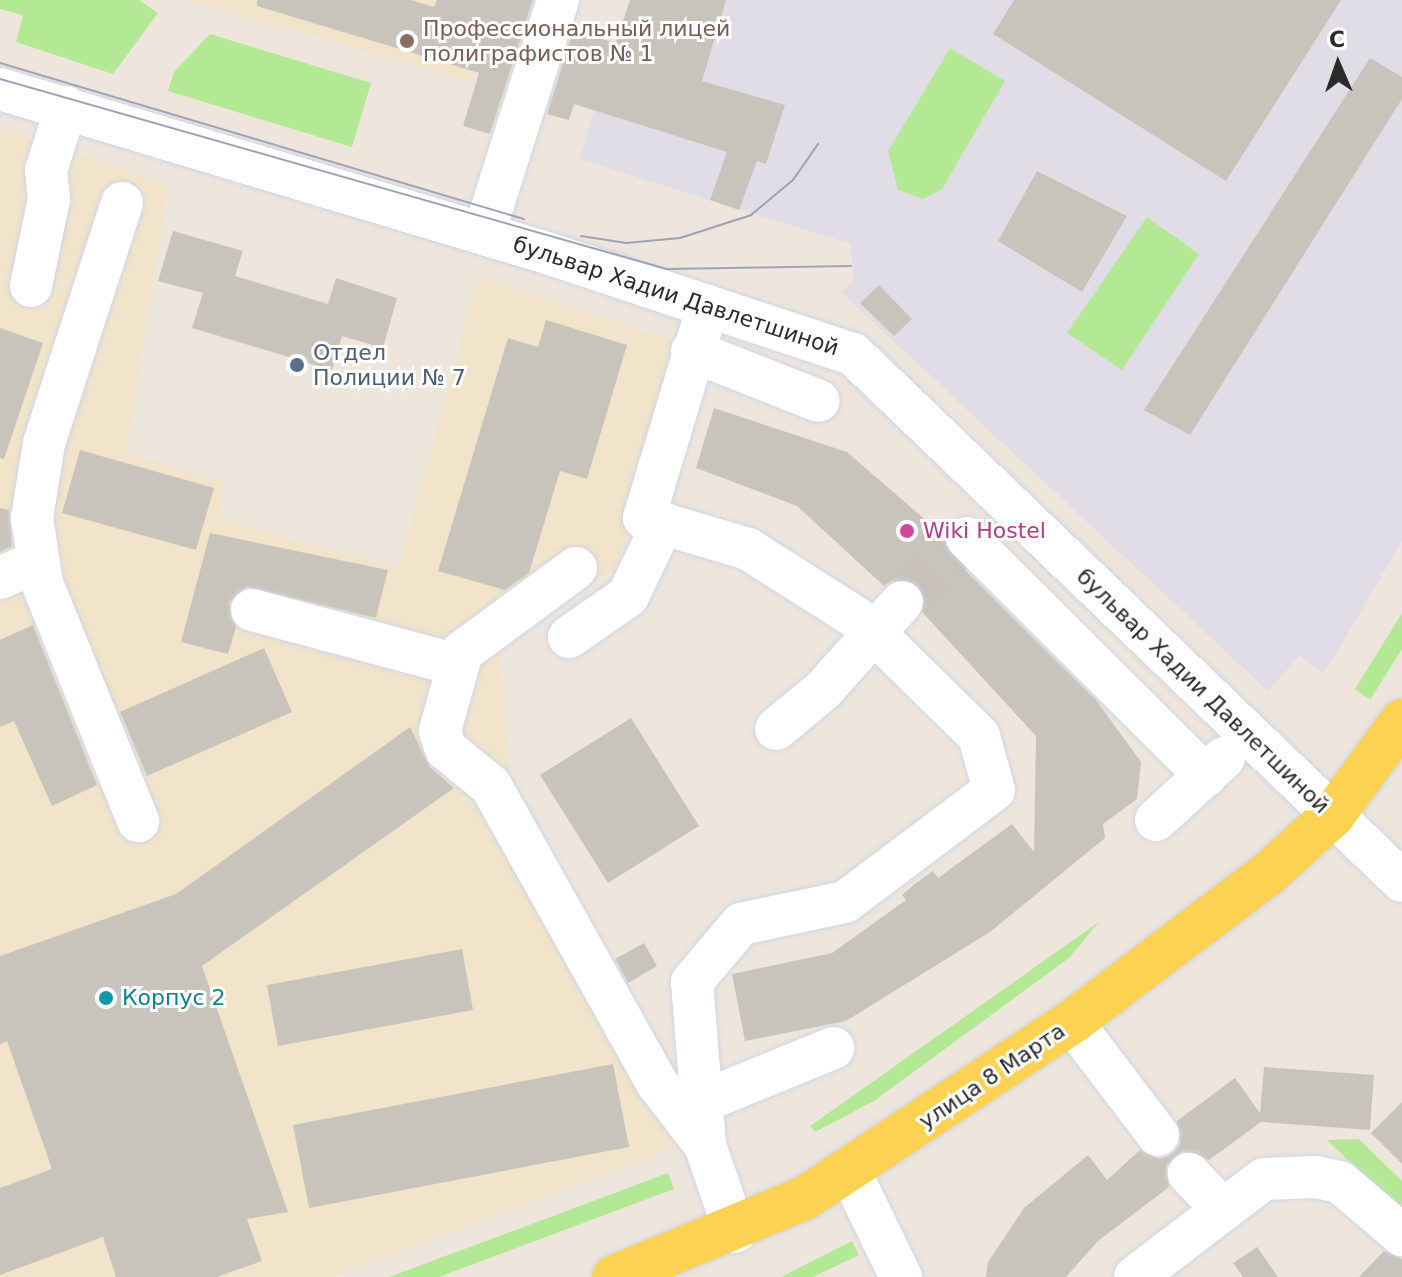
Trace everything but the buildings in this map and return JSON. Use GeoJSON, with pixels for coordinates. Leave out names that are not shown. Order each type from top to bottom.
{"type":"FeatureCollection","features":[{"type":"Feature","properties":{"kind":"main road","name":"улица 8 Марта"},"geometry":{"type":"LineString","coordinates":[[614,1277],[735,1232],[850,1172],[1072,1022],[1268,874],[1333,815],[1402,721]]}},
{"type":"Feature","properties":{"kind":"street"},"geometry":{"type":"LineString","coordinates":[[484,233],[558,0]]}},
{"type":"Feature","properties":{"kind":"street","name":"бульвар Хадии Давлетшиной"},"geometry":{"type":"LineString","coordinates":[[0,89],[484,233],[853,354],[1402,881]]}},
{"type":"Feature","properties":{"kind":"street"},"geometry":{"type":"LineString","coordinates":[[31,286],[49,199],[46,171],[66,107]]}},
{"type":"Feature","properties":{"kind":"street"},"geometry":{"type":"LineString","coordinates":[[122,203],[34,480],[38,561],[138,821]]}},
{"type":"Feature","properties":{"kind":"street"},"geometry":{"type":"LineString","coordinates":[[708,306],[644,518],[748,549],[875,633],[979,736],[994,790],[845,902],[741,924],[692,982],[705,1145],[735,1232]]}},
{"type":"Feature","properties":{"kind":"street"},"geometry":{"type":"LineString","coordinates":[[692,351],[819,401]]}},
{"type":"Feature","properties":{"kind":"street"},"geometry":{"type":"LineString","coordinates":[[1005,501],[962,543],[1100,668],[1206,776]]}},
{"type":"Feature","properties":{"kind":"street"},"geometry":{"type":"LineString","coordinates":[[569,637],[628,596],[663,523]]}},
{"type":"Feature","properties":{"kind":"street"},"geometry":{"type":"LineString","coordinates":[[0,578],[38,561]]}},
{"type":"Feature","properties":{"kind":"street"},"geometry":{"type":"LineString","coordinates":[[576,568],[502,617],[462,652],[440,731],[446,749],[491,786],[657,1083],[705,1145]]}},
{"type":"Feature","properties":{"kind":"street"},"geometry":{"type":"LineString","coordinates":[[776,729],[875,633],[902,602]]}},
{"type":"Feature","properties":{"kind":"street"},"geometry":{"type":"LineString","coordinates":[[252,610],[457,665]]}},
{"type":"Feature","properties":{"kind":"street"},"geometry":{"type":"LineString","coordinates":[[1100,668],[1140,631]]}},
{"type":"Feature","properties":{"kind":"street"},"geometry":{"type":"LineString","coordinates":[[1156,820],[1248,735]]}},
{"type":"Feature","properties":{"kind":"street"},"geometry":{"type":"LineString","coordinates":[[1072,1022],[1158,1135]]}},
{"type":"Feature","properties":{"kind":"street"},"geometry":{"type":"LineString","coordinates":[[701,1102],[833,1048]]}},
{"type":"Feature","properties":{"kind":"street"},"geometry":{"type":"LineString","coordinates":[[850,1172],[897,1275]]}},
{"type":"Feature","properties":{"kind":"street"},"geometry":{"type":"LineString","coordinates":[[1189,1174],[1223,1210]]}},
{"type":"Feature","properties":{"kind":"street"},"geometry":{"type":"LineString","coordinates":[[1135,1277],[1264,1179],[1316,1177],[1340,1182],[1402,1235]]}},
{"type":"Feature","properties":{"kind":"shaded area","name":"Профессиональный лицей полиграфистов № 1"},"geometry":{"type":"Polygon","coordinates":[[[184,0],[499,0],[472,81],[184,0]]]}},
{"type":"Feature","properties":{"kind":"shaded area"},"geometry":{"type":"Polygon","coordinates":[[[629,0],[1402,0],[1402,541],[1324,674],[1300,656],[1268,691],[841,292],[853,282],[851,244],[579,159],[629,0]]]}},
{"type":"Feature","properties":{"kind":"shaded area"},"geometry":{"type":"Polygon","coordinates":[[[0,127],[168,186],[126,452],[223,482],[220,519],[399,568],[478,277],[688,345],[617,566],[499,652],[512,799],[688,1143],[333,1277],[0,1277],[0,127]]]}},
{"type":"Feature","properties":{"kind":"green space"},"geometry":{"type":"Polygon","coordinates":[[[0,0],[139,0],[158,13],[113,74],[16,42],[23,15],[0,9],[0,0]]]}},
{"type":"Feature","properties":{"kind":"green space"},"geometry":{"type":"Polygon","coordinates":[[[210,34],[371,83],[352,147],[168,91],[174,72],[210,34]]]}},
{"type":"Feature","properties":{"kind":"green space"},"geometry":{"type":"Polygon","coordinates":[[[950,48],[1005,81],[942,189],[923,199],[898,190],[888,151],[950,48]]]}},
{"type":"Feature","properties":{"kind":"green space"},"geometry":{"type":"Polygon","coordinates":[[[1147,217],[1199,254],[1122,370],[1067,333],[1147,217]]]}},
{"type":"Feature","properties":{"kind":"green space"},"geometry":{"type":"Polygon","coordinates":[[[1402,613],[1402,649],[1370,700],[1355,689],[1402,613]]]}},
{"type":"Feature","properties":{"kind":"green space"},"geometry":{"type":"Polygon","coordinates":[[[1099,922],[1069,958],[874,1101],[815,1132],[810,1126],[1099,922]]]}},
{"type":"Feature","properties":{"kind":"green space"},"geometry":{"type":"Polygon","coordinates":[[[1359,1139],[1402,1181],[1402,1212],[1327,1140],[1359,1139]]]}},
{"type":"Feature","properties":{"kind":"green space"},"geometry":{"type":"Polygon","coordinates":[[[668,1173],[674,1189],[439,1277],[389,1277],[668,1173]]]}},
{"type":"Feature","properties":{"kind":"green space"},"geometry":{"type":"Polygon","coordinates":[[[852,1241],[859,1255],[813,1277],[781,1277],[852,1241]]]}},
{"type":"Feature","properties":{"kind":"tunnel"},"geometry":{"type":"LineString","coordinates":[[902,602],[957,548]]}},
{"type":"Feature","properties":{"kind":"tram line"},"geometry":{"type":"LineString","coordinates":[[0,63],[524,219]]}},
{"type":"Feature","properties":{"kind":"tram line"},"geometry":{"type":"LineString","coordinates":[[0,79],[666,269],[851,266]]}},
{"type":"Feature","properties":{"kind":"tram line"},"geometry":{"type":"LineString","coordinates":[[581,236],[626,243],[680,238],[751,215],[793,180],[818,144]]}},
{"type":"Feature","properties":{"kind":"place","name":"Профессиональный лицей полиграфистов № 1"},"geometry":{"type":"Point","coordinates":[407,41]}},
{"type":"Feature","properties":{"kind":"place","name":"Отдел Полиции № 7"},"geometry":{"type":"Point","coordinates":[297,365]}},
{"type":"Feature","properties":{"kind":"place","name":"Wiki Hostel"},"geometry":{"type":"Point","coordinates":[907,531]}},
{"type":"Feature","properties":{"kind":"place","name":"Корпус 2"},"geometry":{"type":"Point","coordinates":[106,998]}}]}
